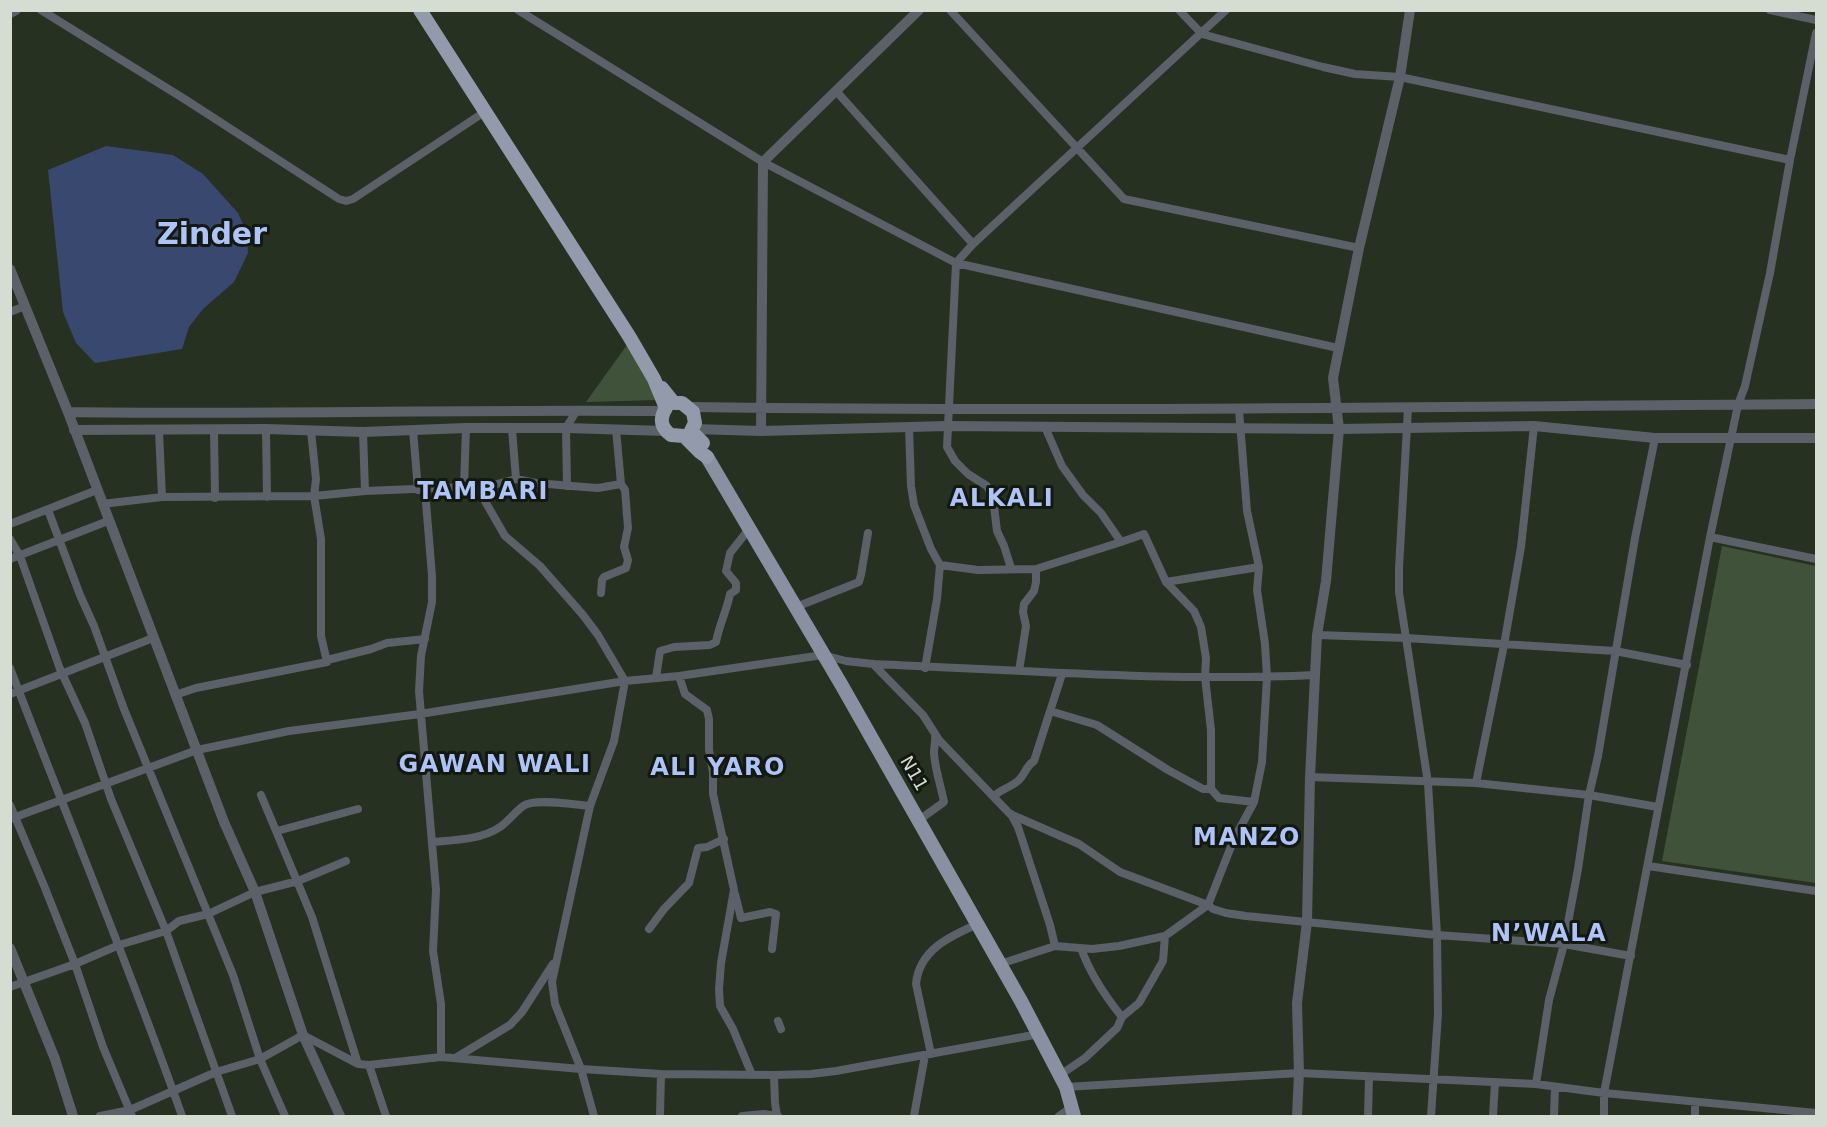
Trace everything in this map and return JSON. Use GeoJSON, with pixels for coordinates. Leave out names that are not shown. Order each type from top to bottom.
{"type":"FeatureCollection","features":[{"type":"Feature","properties":{"kind":"highway"},"geometry":{"type":"LineString","coordinates":[[420,10],[629,336],[668,408]]}},
{"type":"Feature","properties":{"kind":"highway"},"geometry":{"type":"LineString","coordinates":[[690,432],[671,435],[666,431],[661,422],[668,408],[682,403],[690,407],[695,417],[690,432],[700,452],[708,457]]}},
{"type":"Feature","properties":{"kind":"main road","name":"N11"},"geometry":{"type":"LineString","coordinates":[[708,457],[978,924],[1063,1081],[1073,1112]]}},
{"type":"Feature","properties":{"kind":"street"},"geometry":{"type":"LineString","coordinates":[[10,13],[16,10]]}},
{"type":"Feature","properties":{"kind":"street"},"geometry":{"type":"LineString","coordinates":[[41,10],[186,100],[339,200],[353,199],[486,111]]}},
{"type":"Feature","properties":{"kind":"street"},"geometry":{"type":"LineString","coordinates":[[518,10],[763,162],[956,263],[1338,348]]}},
{"type":"Feature","properties":{"kind":"street"},"geometry":{"type":"LineString","coordinates":[[761,431],[763,162],[919,10]]}},
{"type":"Feature","properties":{"kind":"street"},"geometry":{"type":"LineString","coordinates":[[950,10],[1124,199],[1359,248]]}},
{"type":"Feature","properties":{"kind":"street"},"geometry":{"type":"LineString","coordinates":[[1179,10],[1202,34],[1345,72],[1400,77],[1790,160]]}},
{"type":"Feature","properties":{"kind":"street"},"geometry":{"type":"LineString","coordinates":[[1011,568],[996,531],[993,498],[987,486],[968,474],[948,452],[947,426],[950,410],[956,263],[1076,148],[1227,10]]}},
{"type":"Feature","properties":{"kind":"street"},"geometry":{"type":"LineString","coordinates":[[1297,1116],[1299,1073],[1297,1003],[1307,922],[1310,777],[1317,635],[1326,581],[1339,429],[1333,378],[1359,248],[1400,77],[1410,10]]}},
{"type":"Feature","properties":{"kind":"street"},"geometry":{"type":"LineString","coordinates":[[1770,10],[1816,20]]}},
{"type":"Feature","properties":{"kind":"street"},"geometry":{"type":"LineString","coordinates":[[1604,1116],[1604,1093],[1710,537],[1738,405],[1745,386],[1770,273],[1816,33]]}},
{"type":"Feature","properties":{"kind":"street"},"geometry":{"type":"LineString","coordinates":[[837,92],[974,244]]}},
{"type":"Feature","properties":{"kind":"street"},"geometry":{"type":"LineString","coordinates":[[10,269],[68,412],[224,822],[255,892],[303,1035],[340,1116]]}},
{"type":"Feature","properties":{"kind":"street"},"geometry":{"type":"LineString","coordinates":[[10,312],[25,306]]}},
{"type":"Feature","properties":{"kind":"street"},"geometry":{"type":"LineString","coordinates":[[690,407],[1239,410],[1816,404]]}},
{"type":"Feature","properties":{"kind":"street"},"geometry":{"type":"LineString","coordinates":[[68,412],[185,414],[668,408]]}},
{"type":"Feature","properties":{"kind":"street"},"geometry":{"type":"LineString","coordinates":[[1408,408],[1399,592],[1428,783],[1437,935],[1438,1014],[1431,1116]]}},
{"type":"Feature","properties":{"kind":"street"},"geometry":{"type":"LineString","coordinates":[[567,486],[566,428],[577,410]]}},
{"type":"Feature","properties":{"kind":"street"},"geometry":{"type":"LineString","coordinates":[[1000,964],[1055,946],[1081,948],[1119,946],[1165,936],[1208,905],[1234,839],[1254,802],[1262,762],[1267,677],[1257,590],[1259,567],[1247,511],[1239,410]]}},
{"type":"Feature","properties":{"kind":"street"},"geometry":{"type":"LineString","coordinates":[[690,432],[947,426],[1339,429],[1534,426],[1655,438],[1816,438]]}},
{"type":"Feature","properties":{"kind":"street"},"geometry":{"type":"LineString","coordinates":[[1476,783],[1521,547],[1534,426]]}},
{"type":"Feature","properties":{"kind":"street"},"geometry":{"type":"LineString","coordinates":[[909,427],[914,505],[931,549],[940,565],[937,599],[925,668]]}},
{"type":"Feature","properties":{"kind":"street"},"geometry":{"type":"LineString","coordinates":[[1046,427],[1062,466],[1083,495],[1101,513],[1121,542]]}},
{"type":"Feature","properties":{"kind":"street"},"geometry":{"type":"LineString","coordinates":[[74,430],[266,429],[363,432],[466,428],[566,428],[666,431]]}},
{"type":"Feature","properties":{"kind":"street"},"geometry":{"type":"LineString","coordinates":[[464,487],[466,428]]}},
{"type":"Feature","properties":{"kind":"street"},"geometry":{"type":"LineString","coordinates":[[266,429],[267,497]]}},
{"type":"Feature","properties":{"kind":"street"},"geometry":{"type":"LineString","coordinates":[[512,429],[516,479]]}},
{"type":"Feature","properties":{"kind":"street"},"geometry":{"type":"LineString","coordinates":[[601,593],[604,577],[626,568],[628,560],[624,547],[628,528],[625,490],[621,484],[616,429]]}},
{"type":"Feature","properties":{"kind":"street"},"geometry":{"type":"LineString","coordinates":[[214,430],[215,498]]}},
{"type":"Feature","properties":{"kind":"street"},"geometry":{"type":"LineString","coordinates":[[413,430],[432,594],[420,672],[420,714],[436,890],[433,951],[441,1004],[441,1057]]}},
{"type":"Feature","properties":{"kind":"street"},"geometry":{"type":"LineString","coordinates":[[159,431],[162,497]]}},
{"type":"Feature","properties":{"kind":"street"},"geometry":{"type":"LineString","coordinates":[[311,431],[316,479],[314,496],[321,539],[321,636],[327,662]]}},
{"type":"Feature","properties":{"kind":"street"},"geometry":{"type":"LineString","coordinates":[[363,432],[365,491]]}},
{"type":"Feature","properties":{"kind":"street"},"geometry":{"type":"LineString","coordinates":[[1536,1084],[1549,1000],[1564,944],[1578,869],[1588,795],[1598,756],[1655,438]]}},
{"type":"Feature","properties":{"kind":"street"},"geometry":{"type":"LineString","coordinates":[[102,504],[162,497],[314,496],[365,491],[464,487],[478,489],[516,479],[598,488],[621,484]]}},
{"type":"Feature","properties":{"kind":"street"},"geometry":{"type":"LineString","coordinates":[[478,489],[505,536],[540,566],[583,615],[598,635],[625,681],[614,741],[590,806],[552,982],[555,1004],[581,1069],[594,1116]]}},
{"type":"Feature","properties":{"kind":"street"},"geometry":{"type":"LineString","coordinates":[[10,524],[97,490]]}},
{"type":"Feature","properties":{"kind":"street"},"geometry":{"type":"LineString","coordinates":[[48,510],[147,768],[233,975],[260,1059],[285,1116]]}},
{"type":"Feature","properties":{"kind":"street"},"geometry":{"type":"LineString","coordinates":[[10,559],[108,521]]}},
{"type":"Feature","properties":{"kind":"street"},"geometry":{"type":"LineString","coordinates":[[656,678],[660,651],[674,647],[710,645],[716,642],[721,620],[728,605],[729,594],[736,590],[736,583],[726,571],[730,553],[749,529]]}},
{"type":"Feature","properties":{"kind":"street"},"geometry":{"type":"LineString","coordinates":[[796,607],[859,582],[868,533]]}},
{"type":"Feature","properties":{"kind":"street"},"geometry":{"type":"LineString","coordinates":[[940,565],[978,570],[1036,568],[1144,534],[1166,582],[1188,604],[1199,620],[1206,658],[1205,677],[1211,730],[1211,789],[1219,798],[1254,802]]}},
{"type":"Feature","properties":{"kind":"street"},"geometry":{"type":"LineString","coordinates":[[1710,537],[1816,559]]}},
{"type":"Feature","properties":{"kind":"street"},"geometry":{"type":"LineString","coordinates":[[10,539],[20,556],[63,673],[85,723],[105,784],[166,931],[232,1116]]}},
{"type":"Feature","properties":{"kind":"street"},"geometry":{"type":"LineString","coordinates":[[1166,582],[1259,567]]}},
{"type":"Feature","properties":{"kind":"street"},"geometry":{"type":"LineString","coordinates":[[1019,671],[1026,626],[1024,604],[1034,591],[1036,568]]}},
{"type":"Feature","properties":{"kind":"street"},"geometry":{"type":"LineString","coordinates":[[1317,635],[1407,638],[1615,651],[1687,665]]}},
{"type":"Feature","properties":{"kind":"street"},"geometry":{"type":"LineString","coordinates":[[15,692],[153,638]]}},
{"type":"Feature","properties":{"kind":"street"},"geometry":{"type":"LineString","coordinates":[[175,695],[196,688],[327,662],[327,660],[387,643],[425,639]]}},
{"type":"Feature","properties":{"kind":"street"},"geometry":{"type":"LineString","coordinates":[[13,818],[197,750],[289,731],[420,714],[625,681],[679,676],[824,655],[846,661],[873,664],[1062,674],[1205,677],[1315,675]]}},
{"type":"Feature","properties":{"kind":"street"},"geometry":{"type":"LineString","coordinates":[[873,664],[923,715],[939,740],[1010,813],[1018,827],[1055,946]]}},
{"type":"Feature","properties":{"kind":"street"},"geometry":{"type":"LineString","coordinates":[[10,668],[15,692],[119,945],[182,1116]]}},
{"type":"Feature","properties":{"kind":"street"},"geometry":{"type":"LineString","coordinates":[[994,796],[1001,789],[1019,780],[1028,765],[1034,761],[1062,674]]}},
{"type":"Feature","properties":{"kind":"street"},"geometry":{"type":"LineString","coordinates":[[679,676],[685,694],[707,710],[713,794],[741,918],[770,912],[776,914],[772,948]]}},
{"type":"Feature","properties":{"kind":"street"},"geometry":{"type":"LineString","coordinates":[[1050,711],[1097,724],[1168,770],[1203,789],[1211,789]]}},
{"type":"Feature","properties":{"kind":"street"},"geometry":{"type":"LineString","coordinates":[[919,820],[944,802],[935,761],[935,733]]}},
{"type":"Feature","properties":{"kind":"street"},"geometry":{"type":"LineString","coordinates":[[1310,777],[1476,783],[1588,795],[1658,807]]}},
{"type":"Feature","properties":{"kind":"street"},"geometry":{"type":"LineString","coordinates":[[261,795],[312,917],[358,1064]]}},
{"type":"Feature","properties":{"kind":"street"},"geometry":{"type":"LineString","coordinates":[[432,842],[487,834],[501,827],[525,804],[590,806]]}},
{"type":"Feature","properties":{"kind":"street"},"geometry":{"type":"LineString","coordinates":[[10,805],[13,818],[75,964],[103,1047],[131,1113]]}},
{"type":"Feature","properties":{"kind":"street"},"geometry":{"type":"LineString","coordinates":[[277,831],[358,809]]}},
{"type":"Feature","properties":{"kind":"street"},"geometry":{"type":"LineString","coordinates":[[1010,813],[1079,844],[1120,872],[1226,913],[1437,935],[1564,944],[1631,957]]}},
{"type":"Feature","properties":{"kind":"street"},"geometry":{"type":"LineString","coordinates":[[650,929],[664,909],[689,883],[698,848],[707,848],[724,839]]}},
{"type":"Feature","properties":{"kind":"street"},"geometry":{"type":"LineString","coordinates":[[10,987],[75,964],[119,945],[166,931],[179,921],[208,914],[255,892],[298,881],[346,861]]}},
{"type":"Feature","properties":{"kind":"street"},"geometry":{"type":"LineString","coordinates":[[1647,866],[1816,891]]}},
{"type":"Feature","properties":{"kind":"street"},"geometry":{"type":"LineString","coordinates":[[734,890],[724,940],[720,1006],[733,1029],[752,1075]]}},
{"type":"Feature","properties":{"kind":"street"},"geometry":{"type":"LineString","coordinates":[[914,1116],[928,1054],[916,976],[921,964],[948,937],[978,924]]}},
{"type":"Feature","properties":{"kind":"street"},"geometry":{"type":"LineString","coordinates":[[1063,1081],[1117,1028],[1122,1017],[1139,1003],[1163,962],[1165,936]]}},
{"type":"Feature","properties":{"kind":"street"},"geometry":{"type":"LineString","coordinates":[[10,948],[55,1059],[73,1116]]}},
{"type":"Feature","properties":{"kind":"street"},"geometry":{"type":"LineString","coordinates":[[1081,948],[1092,973],[1122,1017]]}},
{"type":"Feature","properties":{"kind":"street"},"geometry":{"type":"LineString","coordinates":[[456,1058],[510,1025],[522,1012],[556,959]]}},
{"type":"Feature","properties":{"kind":"street"},"geometry":{"type":"LineString","coordinates":[[303,1035],[358,1064],[369,1065],[441,1057],[661,1074],[774,1075],[836,1071],[1039,1034]]}},
{"type":"Feature","properties":{"kind":"street"},"geometry":{"type":"LineString","coordinates":[[100,1116],[131,1113],[173,1090],[216,1072],[260,1059],[303,1035]]}},
{"type":"Feature","properties":{"kind":"street"},"geometry":{"type":"LineString","coordinates":[[369,1065],[386,1116]]}},
{"type":"Feature","properties":{"kind":"street"},"geometry":{"type":"LineString","coordinates":[[1063,1081],[1299,1073],[1536,1084],[1604,1093],[1816,1113]]}},
{"type":"Feature","properties":{"kind":"street"},"geometry":{"type":"LineString","coordinates":[[660,1116],[661,1074]]}},
{"type":"Feature","properties":{"kind":"street"},"geometry":{"type":"LineString","coordinates":[[742,1116],[764,1114],[777,1116],[774,1075]]}},
{"type":"Feature","properties":{"kind":"street"},"geometry":{"type":"LineString","coordinates":[[1368,1116],[1369,1077]]}},
{"type":"Feature","properties":{"kind":"street"},"geometry":{"type":"LineString","coordinates":[[1493,1116],[1495,1082]]}},
{"type":"Feature","properties":{"kind":"street"},"geometry":{"type":"LineString","coordinates":[[1554,1116],[1555,1087]]}},
{"type":"Feature","properties":{"kind":"street"},"geometry":{"type":"LineString","coordinates":[[1695,1102],[1695,1116]]}},
{"type":"Feature","properties":{"kind":"street"},"geometry":{"type":"LineString","coordinates":[[1059,1116],[1073,1112]]}},
{"type":"Feature","properties":{"kind":"green space"},"geometry":{"type":"Polygon","coordinates":[[[627,345],[658,400],[586,402],[627,345]]]}},
{"type":"Feature","properties":{"kind":"green space"},"geometry":{"type":"Polygon","coordinates":[[[1722,546],[1816,566],[1816,883],[1662,861],[1722,546]]]}},
{"type":"Feature","properties":{"kind":"water"},"geometry":{"type":"Polygon","coordinates":[[[106,146],[173,155],[203,174],[238,213],[247,233],[248,253],[234,282],[203,309],[189,327],[182,349],[95,363],[76,343],[63,312],[48,170],[106,146]]]}},
{"type":"Feature","properties":{"kind":"district","name":"Zinder"},"geometry":{"type":"Point","coordinates":[212,236]}},
{"type":"Feature","properties":{"kind":"district","name":"TAMBARI"},"geometry":{"type":"Point","coordinates":[483,493]}},
{"type":"Feature","properties":{"kind":"district","name":"ALKALI"},"geometry":{"type":"Point","coordinates":[1002,500]}},
{"type":"Feature","properties":{"kind":"district","name":"GAWAN WALI"},"geometry":{"type":"Point","coordinates":[495,766]}},
{"type":"Feature","properties":{"kind":"district","name":"ALI YARO"},"geometry":{"type":"Point","coordinates":[718,769]}},
{"type":"Feature","properties":{"kind":"district","name":"MANZO"},"geometry":{"type":"Point","coordinates":[1247,839]}},
{"type":"Feature","properties":{"kind":"district","name":"N’WALA"},"geometry":{"type":"Point","coordinates":[1549,935]}}]}
